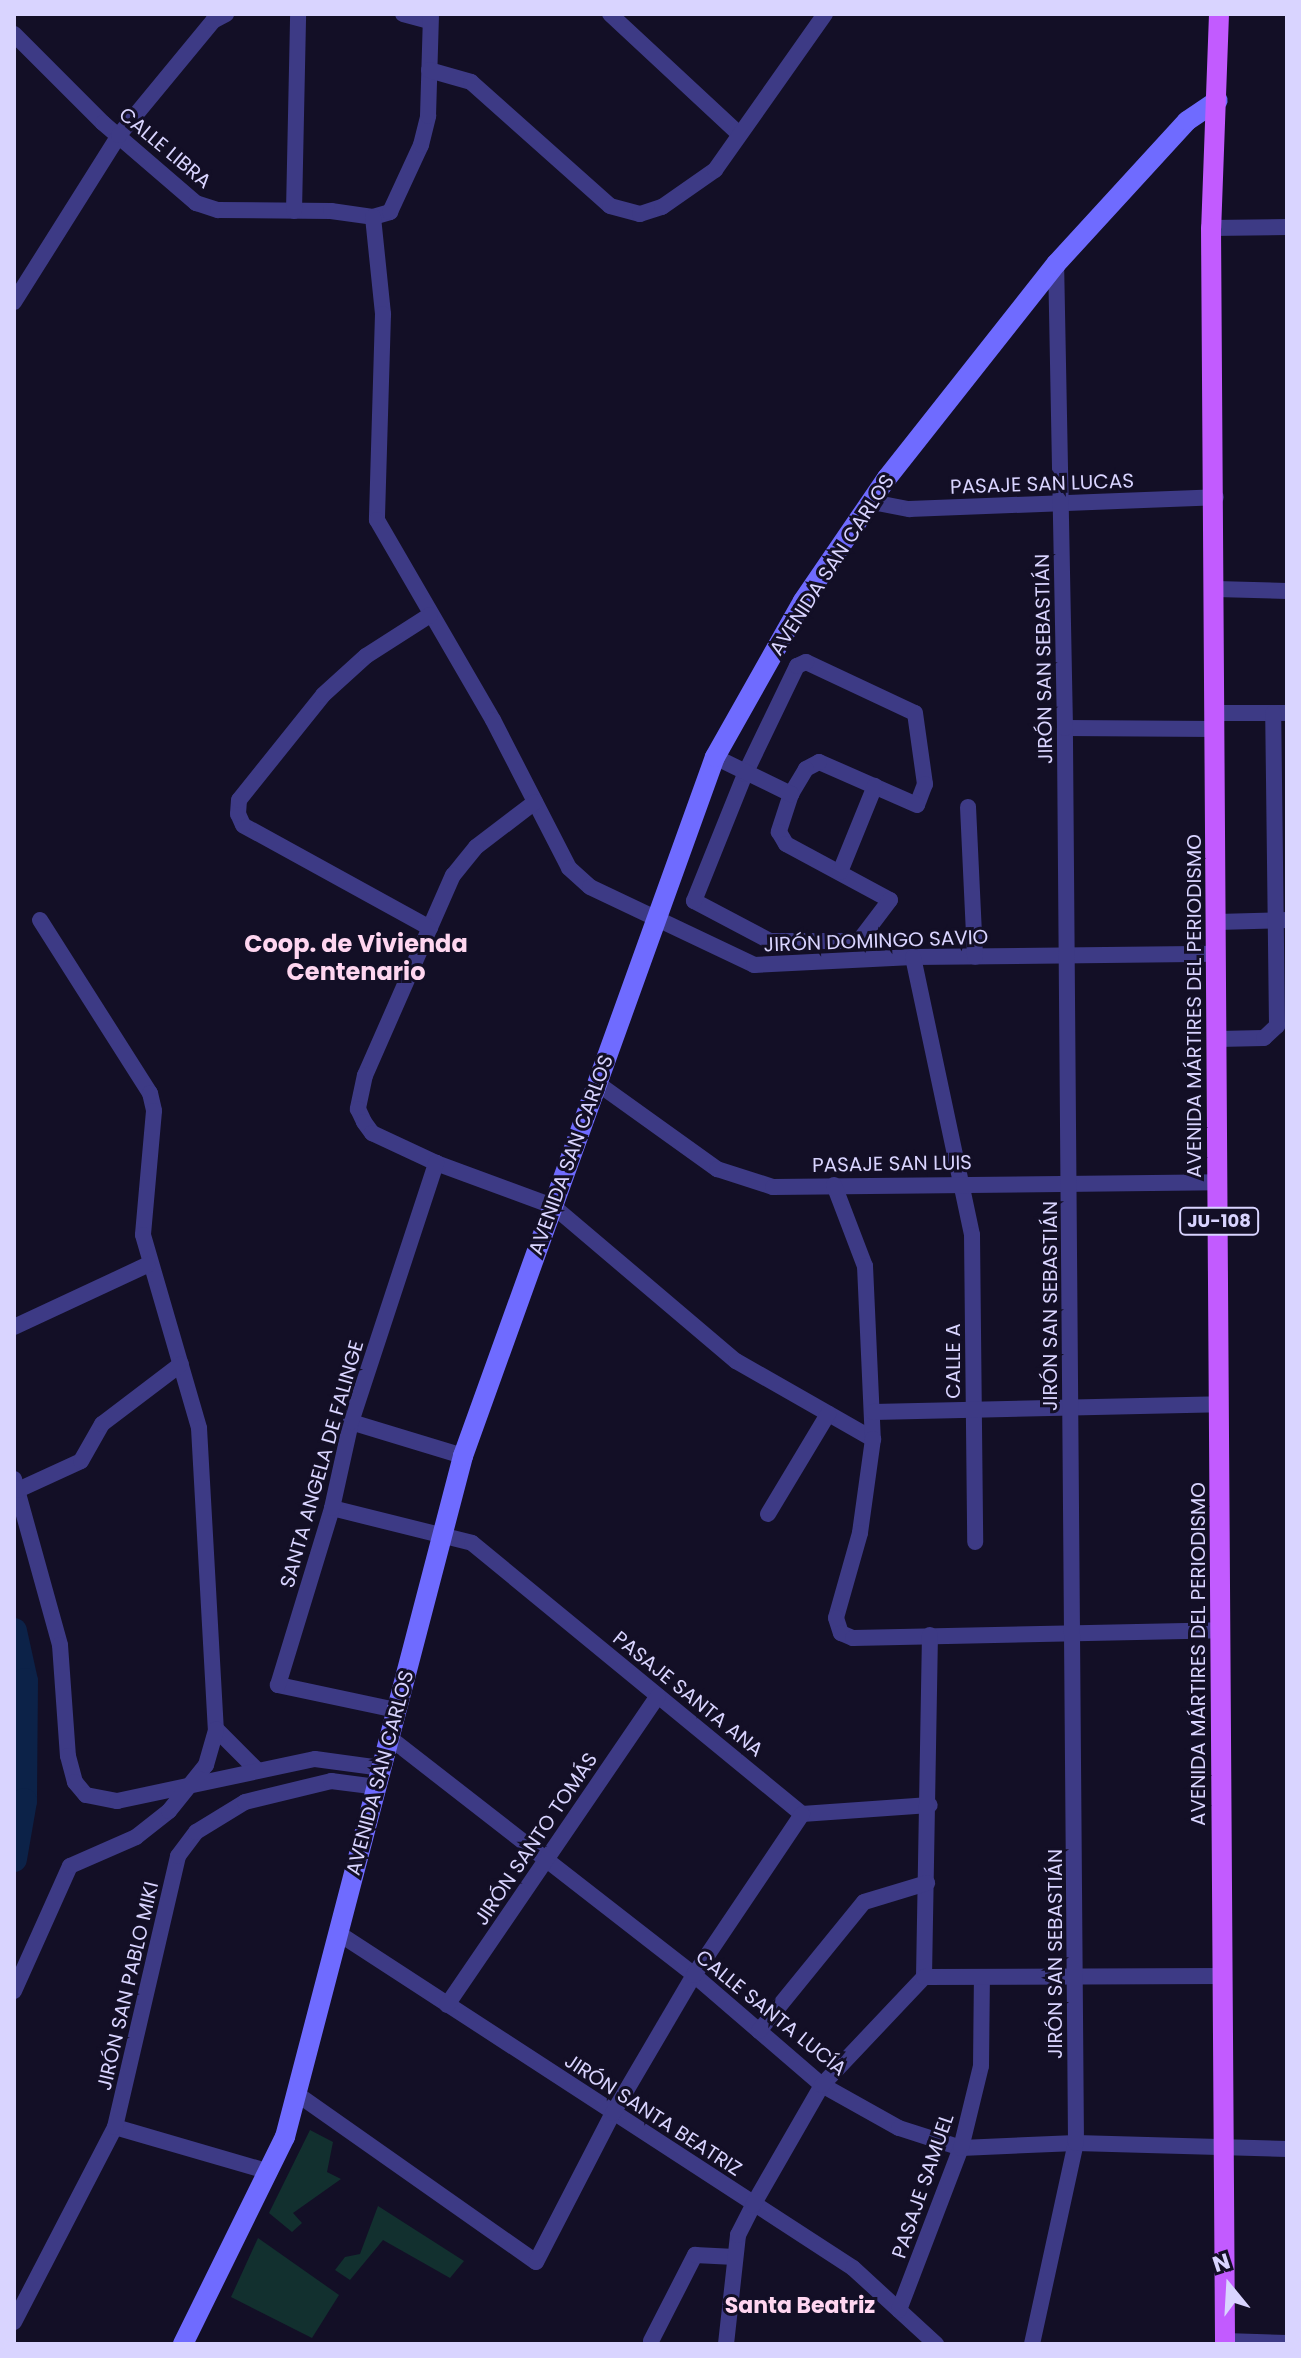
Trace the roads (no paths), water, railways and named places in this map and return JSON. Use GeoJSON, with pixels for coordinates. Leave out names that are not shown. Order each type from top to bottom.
{"type":"FeatureCollection","features":[{"type":"Feature","properties":{"kind":"main road","name":"AVENIDA MÁRTIRES DEL PERIODISMO"},"geometry":{"type":"LineString","coordinates":[[1219,14],[1211,228],[1216,497],[1225,2343]]}},
{"type":"Feature","properties":{"kind":"main road","name":"AVENIDA SAN CARLOS"},"geometry":{"type":"LineString","coordinates":[[183,2344],[270,2172],[297,2094],[463,1456],[715,757],[803,601],[872,502],[1056,264],[1187,121],[1218,100]]}},
{"type":"Feature","properties":{"kind":"street"},"geometry":{"type":"LineString","coordinates":[[294,211],[298,14]]}},
{"type":"Feature","properties":{"kind":"street"},"geometry":{"type":"LineString","coordinates":[[373,217],[390,212],[421,145],[429,70],[430,17],[403,14]]}},
{"type":"Feature","properties":{"kind":"street"},"geometry":{"type":"LineString","coordinates":[[610,14],[739,134]]}},
{"type":"Feature","properties":{"kind":"street"},"geometry":{"type":"LineString","coordinates":[[429,70],[471,82],[610,206],[624,213],[662,207],[715,170],[825,14]]}},
{"type":"Feature","properties":{"kind":"street"},"geometry":{"type":"LineString","coordinates":[[14,302],[119,135],[215,16]]}},
{"type":"Feature","properties":{"kind":"street","name":"CALLE LIBRA"},"geometry":{"type":"LineString","coordinates":[[14,34],[119,135],[196,203],[218,210],[294,211],[373,217]]}},
{"type":"Feature","properties":{"kind":"street","name":"JIRÓN DOMINGO SAVIO"},"geometry":{"type":"LineString","coordinates":[[373,217],[383,343],[377,520],[569,868],[590,887],[754,965],[913,957],[1217,954]]}},
{"type":"Feature","properties":{"kind":"street"},"geometry":{"type":"LineString","coordinates":[[1211,228],[1287,227]]}},
{"type":"Feature","properties":{"kind":"street","name":"JIRÓN SAN SEBASTIÁN"},"geometry":{"type":"LineString","coordinates":[[1032,2344],[1076,2143],[1065,728],[1056,264]]}},
{"type":"Feature","properties":{"kind":"street","name":"PASAJE SAN LUCAS"},"geometry":{"type":"LineString","coordinates":[[872,502],[909,509],[1216,497]]}},
{"type":"Feature","properties":{"kind":"street"},"geometry":{"type":"LineString","coordinates":[[1216,589],[1287,591]]}},
{"type":"Feature","properties":{"kind":"street"},"geometry":{"type":"LineString","coordinates":[[430,615],[366,656],[323,695],[239,800],[243,825],[430,928]]}},
{"type":"Feature","properties":{"kind":"street"},"geometry":{"type":"LineString","coordinates":[[806,662],[915,713],[925,784],[921,801],[910,805],[875,786],[819,762],[806,769],[791,794],[782,839],[890,900],[859,941],[770,941],[694,901],[745,774],[797,666],[806,662]]}},
{"type":"Feature","properties":{"kind":"street"},"geometry":{"type":"LineString","coordinates":[[1065,728],[1215,721],[1280,713],[1281,920],[1274,1032],[1264,1038],[1218,1039]]}},
{"type":"Feature","properties":{"kind":"street"},"geometry":{"type":"LineString","coordinates":[[715,757],[791,794]]}},
{"type":"Feature","properties":{"kind":"street"},"geometry":{"type":"LineString","coordinates":[[840,872],[875,786]]}},
{"type":"Feature","properties":{"kind":"street"},"geometry":{"type":"LineString","coordinates":[[535,802],[476,847],[453,875],[365,1075],[358,1109],[372,1133],[436,1163],[553,1206],[736,1361],[873,1439]]}},
{"type":"Feature","properties":{"kind":"street"},"geometry":{"type":"LineString","coordinates":[[968,807],[975,957]]}},
{"type":"Feature","properties":{"kind":"street"},"geometry":{"type":"LineString","coordinates":[[14,1991],[70,1866],[136,1837],[192,1784],[213,1751],[216,1729],[204,1569],[205,1476],[199,1428],[147,1265],[143,1235],[154,1111],[150,1093],[40,920]]}},
{"type":"Feature","properties":{"kind":"street"},"geometry":{"type":"LineString","coordinates":[[1217,922],[1281,920]]}},
{"type":"Feature","properties":{"kind":"street","name":"CALLE A"},"geometry":{"type":"LineString","coordinates":[[913,957],[972,1235],[975,1542]]}},
{"type":"Feature","properties":{"kind":"street","name":"PASAJE SAN LUIS"},"geometry":{"type":"LineString","coordinates":[[597,1083],[717,1169],[773,1187],[959,1181],[1219,1182]]}},
{"type":"Feature","properties":{"kind":"street","name":"SANTA ANGELA DE FALINGE"},"geometry":{"type":"LineString","coordinates":[[396,1710],[278,1685],[332,1508],[351,1422],[436,1163]]}},
{"type":"Feature","properties":{"kind":"street"},"geometry":{"type":"LineString","coordinates":[[834,1185],[865,1266],[873,1412],[873,1439],[860,1533],[838,1628],[849,1638],[1222,1630]]}},
{"type":"Feature","properties":{"kind":"street"},"geometry":{"type":"LineString","coordinates":[[14,1327],[147,1265]]}},
{"type":"Feature","properties":{"kind":"street"},"geometry":{"type":"LineString","coordinates":[[181,1364],[102,1424],[81,1461],[16,1484],[60,1645],[68,1756],[75,1782],[86,1795],[117,1801],[257,1770],[332,1759],[379,1778]]}},
{"type":"Feature","properties":{"kind":"street"},"geometry":{"type":"LineString","coordinates":[[873,1412],[1220,1404]]}},
{"type":"Feature","properties":{"kind":"street"},"geometry":{"type":"LineString","coordinates":[[768,1514],[828,1414]]}},
{"type":"Feature","properties":{"kind":"street"},"geometry":{"type":"LineString","coordinates":[[351,1422],[463,1456]]}},
{"type":"Feature","properties":{"kind":"street","name":"PASAJE SANTA ANA"},"geometry":{"type":"LineString","coordinates":[[332,1508],[444,1532],[472,1543],[802,1814]]}},
{"type":"Feature","properties":{"kind":"street"},"geometry":{"type":"LineString","coordinates":[[726,2344],[735,2257],[753,2205],[822,2085],[924,1977],[930,1805],[930,1635]]}},
{"type":"Feature","properties":{"kind":"street","name":"JIRÓN SANTO TOMÁS"},"geometry":{"type":"LineString","coordinates":[[447,2005],[658,1696]]}},
{"type":"Feature","properties":{"kind":"street"},"geometry":{"type":"LineString","coordinates":[[216,1729],[257,1770]]}},
{"type":"Feature","properties":{"kind":"street","name":"CALLE SANTA LUCÍA"},"geometry":{"type":"LineString","coordinates":[[390,1738],[694,1975],[822,2085],[899,2128],[961,2148],[1076,2143],[1287,2149]]}},
{"type":"Feature","properties":{"kind":"street","name":"JIRÓN SAN PABLO MIKI"},"geometry":{"type":"LineString","coordinates":[[14,2322],[115,2127],[178,1856],[196,1832],[245,1802],[331,1781],[379,1778]]}},
{"type":"Feature","properties":{"kind":"street"},"geometry":{"type":"LineString","coordinates":[[297,2094],[536,2262],[613,2113],[694,1975],[802,1814],[930,1805]]}},
{"type":"Feature","properties":{"kind":"street"},"geometry":{"type":"LineString","coordinates":[[759,2031],[864,1902],[927,1883]]}},
{"type":"Feature","properties":{"kind":"street","name":"JIRÓN SANTA BEATRIZ"},"geometry":{"type":"LineString","coordinates":[[338,1933],[853,2268],[936,2344]]}},
{"type":"Feature","properties":{"kind":"street"},"geometry":{"type":"LineString","coordinates":[[924,1977],[1224,1976]]}},
{"type":"Feature","properties":{"kind":"street","name":"PASAJE SAMUEL"},"geometry":{"type":"LineString","coordinates":[[899,2310],[961,2148],[981,2066],[982,1977]]}},
{"type":"Feature","properties":{"kind":"street"},"geometry":{"type":"LineString","coordinates":[[115,2127],[270,2172]]}},
{"type":"Feature","properties":{"kind":"street"},"geometry":{"type":"LineString","coordinates":[[651,2341],[695,2255],[735,2257]]}},
{"type":"Feature","properties":{"kind":"street"},"geometry":{"type":"LineString","coordinates":[[1225,2343],[1287,2343]]}},
{"type":"Feature","properties":{"kind":"waterway"},"geometry":{"type":"LineString","coordinates":[[14,1631],[25,1681],[24,1801],[14,1859]]}},
{"type":"Feature","properties":{"kind":"district","name":"Coop. de Vivienda Centenario"},"geometry":{"type":"Point","coordinates":[356,958]}},
{"type":"Feature","properties":{"kind":"district","name":"Santa Beatriz"},"geometry":{"type":"Point","coordinates":[800,2306]}}]}
